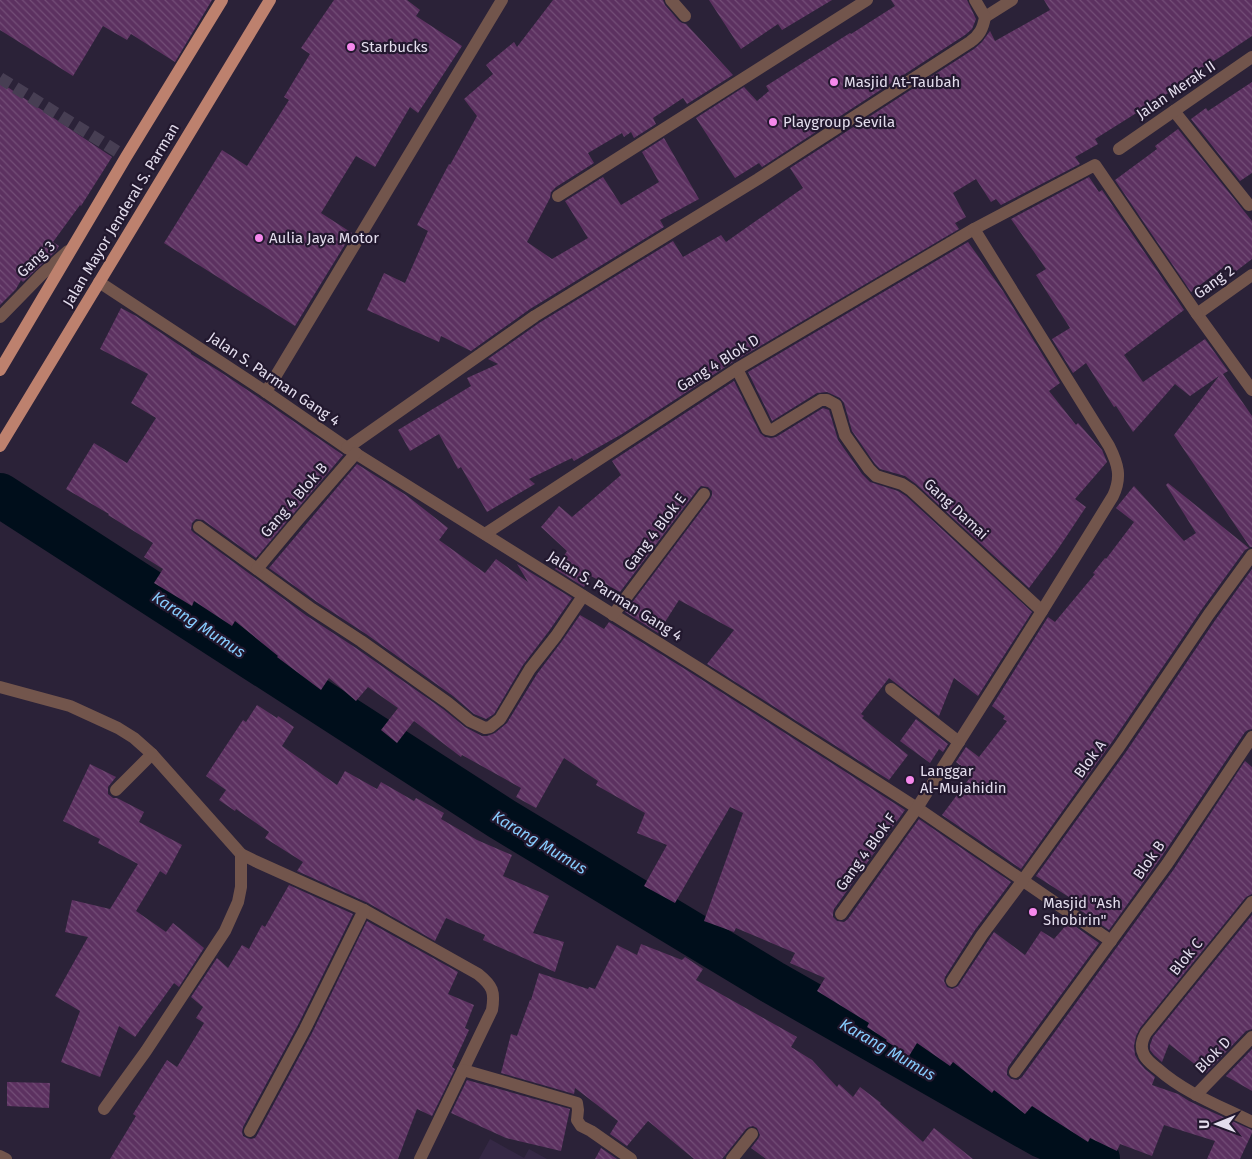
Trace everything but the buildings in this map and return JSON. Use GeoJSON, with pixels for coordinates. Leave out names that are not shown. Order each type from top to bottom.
{"type":"FeatureCollection","features":[{"type":"Feature","properties":{"kind":"main road","name":"Jalan Mayor Jenderal S. Parman"},"geometry":{"type":"LineString","coordinates":[[0,370],[126,157],[222,0]]}},
{"type":"Feature","properties":{"kind":"main road","name":"Jalan Mayor Jenderal S. Parman"},"geometry":{"type":"LineString","coordinates":[[0,446],[270,0]]}},
{"type":"Feature","properties":{"kind":"street"},"geometry":{"type":"LineString","coordinates":[[266,392],[502,0]]}},
{"type":"Feature","properties":{"kind":"street"},"geometry":{"type":"LineString","coordinates":[[671,0],[685,16]]}},
{"type":"Feature","properties":{"kind":"street"},"geometry":{"type":"LineString","coordinates":[[558,196],[867,0]]}},
{"type":"Feature","properties":{"kind":"street"},"geometry":{"type":"LineString","coordinates":[[975,0],[985,17],[1012,0]]}},
{"type":"Feature","properties":{"kind":"street","name":"Gang 4 Blok B"},"geometry":{"type":"LineString","coordinates":[[257,569],[352,450],[535,316],[758,179],[970,42],[982,29],[985,17]]}},
{"type":"Feature","properties":{"kind":"street","name":"Jalan Merak II"},"geometry":{"type":"LineString","coordinates":[[1119,148],[1252,57]]}},
{"type":"Feature","properties":{"kind":"street"},"geometry":{"type":"LineString","coordinates":[[1174,111],[1248,205]]}},
{"type":"Feature","properties":{"kind":"street","name":"Gang 4 Blok D"},"geometry":{"type":"LineString","coordinates":[[485,534],[737,370],[974,229],[1094,165],[1197,314]]}},
{"type":"Feature","properties":{"kind":"street","name":"Gang 4 Blok F"},"geometry":{"type":"LineString","coordinates":[[841,914],[917,808],[1118,487],[1119,476],[1117,466],[1109,446],[974,229]]}},
{"type":"Feature","properties":{"kind":"street","name":"Gang 3"},"geometry":{"type":"LineString","coordinates":[[0,317],[73,247]]}},
{"type":"Feature","properties":{"kind":"street","name":"Gang 2"},"geometry":{"type":"LineString","coordinates":[[1252,275],[1197,314],[1252,390]]}},
{"type":"Feature","properties":{"kind":"street","name":"Jalan S. Parman Gang 4"},"geometry":{"type":"LineString","coordinates":[[99,282],[352,450],[917,808],[1111,940]]}},
{"type":"Feature","properties":{"kind":"street","name":"Gang Damai"},"geometry":{"type":"LineString","coordinates":[[737,370],[767,429],[772,430],[820,400],[827,400],[836,405],[845,435],[873,473],[881,478],[902,484],[911,490],[1042,611]]}},
{"type":"Feature","properties":{"kind":"street","name":"Gang 4 Blok E"},"geometry":{"type":"LineString","coordinates":[[613,615],[704,494]]}},
{"type":"Feature","properties":{"kind":"street"},"geometry":{"type":"LineString","coordinates":[[199,527],[312,609],[369,646],[448,703],[470,722],[485,728],[490,727],[500,719],[530,669],[556,636],[583,596]]}},
{"type":"Feature","properties":{"kind":"street","name":"Blok A"},"geometry":{"type":"LineString","coordinates":[[952,981],[978,941],[1119,748],[1209,614],[1252,554]]}},
{"type":"Feature","properties":{"kind":"street"},"geometry":{"type":"LineString","coordinates":[[0,687],[70,706],[118,728],[134,738],[152,754],[241,854],[364,910],[478,974],[486,981],[492,989],[494,999],[492,1010],[420,1159]]}},
{"type":"Feature","properties":{"kind":"street"},"geometry":{"type":"LineString","coordinates":[[891,689],[959,742]]}},
{"type":"Feature","properties":{"kind":"street","name":"Blok B"},"geometry":{"type":"LineString","coordinates":[[1015,1072],[1167,864],[1252,737]]}},
{"type":"Feature","properties":{"kind":"street"},"geometry":{"type":"LineString","coordinates":[[116,790],[152,754]]}},
{"type":"Feature","properties":{"kind":"street"},"geometry":{"type":"LineString","coordinates":[[104,1109],[146,1051],[225,931],[238,902],[241,882],[241,854]]}},
{"type":"Feature","properties":{"kind":"street","name":"Blok C"},"geometry":{"type":"LineString","coordinates":[[1196,1095],[1167,1077],[1148,1060],[1144,1055],[1142,1043],[1146,1033],[1252,902]]}},
{"type":"Feature","properties":{"kind":"street"},"geometry":{"type":"LineString","coordinates":[[250,1131],[305,1029],[364,910]]}},
{"type":"Feature","properties":{"kind":"street","name":"Blok D"},"geometry":{"type":"LineString","coordinates":[[1196,1095],[1252,1037]]}},
{"type":"Feature","properties":{"kind":"street"},"geometry":{"type":"LineString","coordinates":[[463,1070],[577,1103],[577,1120],[581,1126],[631,1159]]}},
{"type":"Feature","properties":{"kind":"street"},"geometry":{"type":"LineString","coordinates":[[1196,1095],[1252,1122]]}},
{"type":"Feature","properties":{"kind":"street"},"geometry":{"type":"LineString","coordinates":[[732,1159],[752,1134]]}},
{"type":"Feature","properties":{"kind":"street"},"geometry":{"type":"LineString","coordinates":[[0,1156],[6,1159]]}},
{"type":"Feature","properties":{"kind":"shaded area"},"geometry":{"type":"Polygon","coordinates":[[[490,1139],[524,1158],[529,1149],[547,1159],[479,1159],[490,1139]]]}},
{"type":"Feature","properties":{"kind":"waterway","name":"Karang Mumus"},"geometry":{"type":"LineString","coordinates":[[0,495],[502,819],[772,982],[1042,1136],[1098,1159]]}},
{"type":"Feature","properties":{"kind":"tunnel"},"geometry":{"type":"LineString","coordinates":[[0,78],[126,157]]}},
{"type":"Feature","properties":{"kind":"place","name":"Starbucks"},"geometry":{"type":"Point","coordinates":[351,47]}},
{"type":"Feature","properties":{"kind":"place","name":"Masjid At-Taubah"},"geometry":{"type":"Point","coordinates":[834,82]}},
{"type":"Feature","properties":{"kind":"place","name":"Playgroup Sevila"},"geometry":{"type":"Point","coordinates":[773,122]}},
{"type":"Feature","properties":{"kind":"place","name":"Aulia Jaya Motor"},"geometry":{"type":"Point","coordinates":[259,238]}},
{"type":"Feature","properties":{"kind":"place","name":"Langgar Al-Mujahidin"},"geometry":{"type":"Point","coordinates":[910,780]}},
{"type":"Feature","properties":{"kind":"place","name":"Masjid \"Ash Shobirin\""},"geometry":{"type":"Point","coordinates":[1033,912]}}]}
